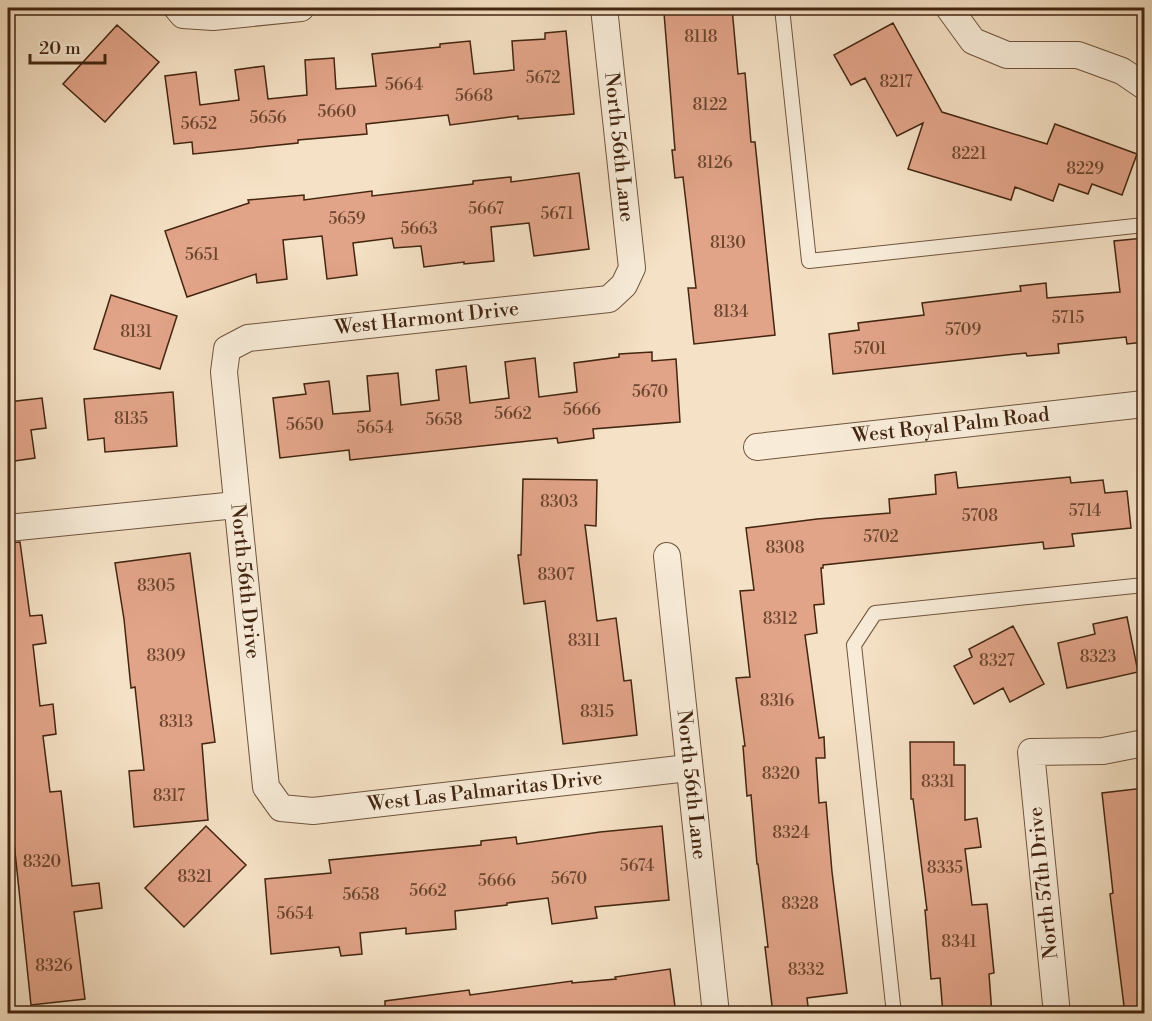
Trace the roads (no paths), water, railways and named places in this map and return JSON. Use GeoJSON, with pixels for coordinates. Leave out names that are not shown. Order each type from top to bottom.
{"type":"FeatureCollection","features":[{"type":"Feature","properties":{"kind":"street"},"geometry":{"type":"LineString","coordinates":[[180,11],[213,17],[302,8]]}},
{"type":"Feature","properties":{"kind":"street","name":"North 56th Lane"},"geometry":{"type":"LineString","coordinates":[[604,8],[632,268],[624,285]]}},
{"type":"Feature","properties":{"kind":"street"},"geometry":{"type":"LineString","coordinates":[[949,8],[973,41],[1007,55],[1078,55],[1122,71],[1144,86]]}},
{"type":"Feature","properties":{"kind":"street","name":"West Harmont Drive"},"geometry":{"type":"LineString","coordinates":[[227,349],[248,338],[609,299],[624,285]]}},
{"type":"Feature","properties":{"kind":"street","name":"North 56th Drive"},"geometry":{"type":"LineString","coordinates":[[227,349],[224,372],[266,787],[281,808]]}},
{"type":"Feature","properties":{"kind":"street","name":"West Royal Palm Road"},"geometry":{"type":"LineString","coordinates":[[757,447],[1144,404]]}},
{"type":"Feature","properties":{"kind":"street"},"geometry":{"type":"LineString","coordinates":[[8,528],[237,505]]}},
{"type":"Feature","properties":{"kind":"street","name":"North 56th Lane"},"geometry":{"type":"LineString","coordinates":[[667,556],[716,1014]]}},
{"type":"Feature","properties":{"kind":"street","name":"North 57th Drive"},"geometry":{"type":"LineString","coordinates":[[1057,1014],[1030,752],[1103,751],[1144,744]]}},
{"type":"Feature","properties":{"kind":"street","name":"West Las Palmaritas Drive"},"geometry":{"type":"LineString","coordinates":[[281,808],[313,811],[688,768]]}},
{"type":"Feature","properties":{"kind":"lane"},"geometry":{"type":"LineString","coordinates":[[782,8],[809,261],[1144,225]]}},
{"type":"Feature","properties":{"kind":"lane"},"geometry":{"type":"LineString","coordinates":[[894,1014],[854,645],[874,613],[1144,585]]}}]}
